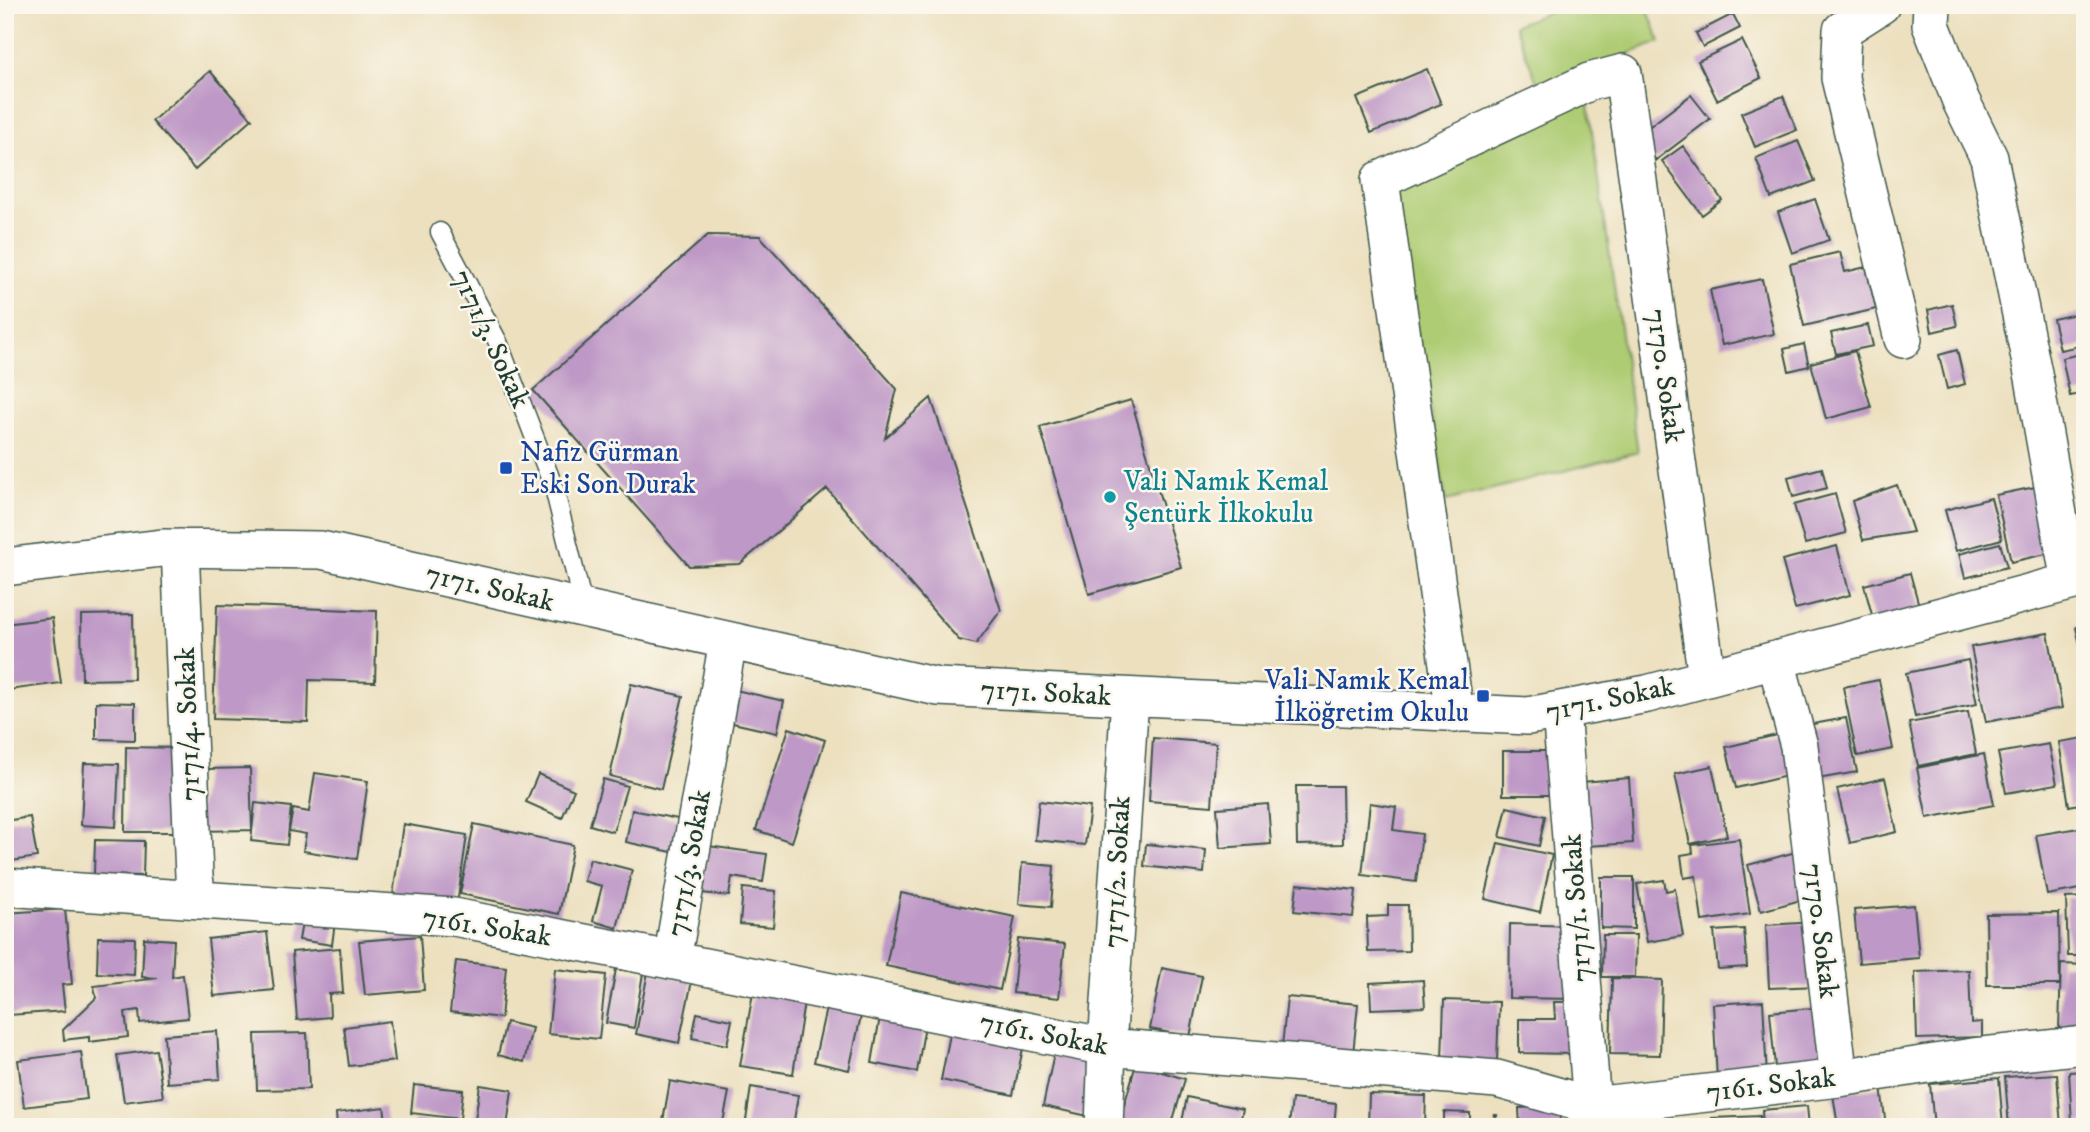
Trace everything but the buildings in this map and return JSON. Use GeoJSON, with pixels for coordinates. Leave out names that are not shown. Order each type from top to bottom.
{"type":"FeatureCollection","features":[{"type":"Feature","properties":{"kind":"street"},"geometry":{"type":"LineString","coordinates":[[1881,5],[1842,30],[1840,78],[1903,339]]}},
{"type":"Feature","properties":{"kind":"street"},"geometry":{"type":"LineString","coordinates":[[1933,5],[1931,25],[1961,101],[1989,158],[2077,580]]}},
{"type":"Feature","properties":{"kind":"street","name":"7170. Sokak"},"geometry":{"type":"LineString","coordinates":[[1455,714],[1380,180],[1589,82],[1623,73],[1707,678]]}},
{"type":"Feature","properties":{"kind":"street","name":"7171. Sokak"},"geometry":{"type":"LineString","coordinates":[[5,567],[162,548],[321,550],[938,687],[1528,716],[1647,694],[2077,580]]}},
{"type":"Feature","properties":{"kind":"street","name":"7171/4. Sokak"},"geometry":{"type":"LineString","coordinates":[[180,548],[197,900]]}},
{"type":"Feature","properties":{"kind":"street","name":"7171/3. Sokak"},"geometry":{"type":"LineString","coordinates":[[672,960],[728,641]]}},
{"type":"Feature","properties":{"kind":"street","name":"7170. Sokak"},"geometry":{"type":"LineString","coordinates":[[1776,661],[1799,746],[1839,1078]]}},
{"type":"Feature","properties":{"kind":"street","name":"7171/2. Sokak"},"geometry":{"type":"LineString","coordinates":[[1104,1127],[1130,697]]}},
{"type":"Feature","properties":{"kind":"street","name":"7171/1. Sokak"},"geometry":{"type":"LineString","coordinates":[[1561,710],[1592,1106]]}},
{"type":"Feature","properties":{"kind":"street","name":"7161. Sokak"},"geometry":{"type":"LineString","coordinates":[[5,887],[454,917],[1107,1047],[1497,1079],[1592,1106],[1839,1078],[1973,1057],[2085,1045]]}},
{"type":"Feature","properties":{"kind":"lane","name":"7171/3. Sokak"},"geometry":{"type":"LineString","coordinates":[[440,232],[503,354],[554,488],[584,609]]}},
{"type":"Feature","properties":{"kind":"green space"},"geometry":{"type":"Polygon","coordinates":[[[1567,5],[1646,5],[1660,42],[1539,88],[1515,25],[1567,5]]]}},
{"type":"Feature","properties":{"kind":"green space"},"geometry":{"type":"Polygon","coordinates":[[[1586,90],[1638,452],[1446,501],[1391,187],[1586,90]]]}},
{"type":"Feature","properties":{"kind":"place","name":"Nafiz Gürman Eski Son Durak"},"geometry":{"type":"Point","coordinates":[506,468]}},
{"type":"Feature","properties":{"kind":"place","name":"Vali Namık Kemal Şentürk İlkokulu"},"geometry":{"type":"Point","coordinates":[1110,497]}},
{"type":"Feature","properties":{"kind":"place","name":"Vali Namık Kemal İlköğretim Okulu"},"geometry":{"type":"Point","coordinates":[1483,696]}}]}
